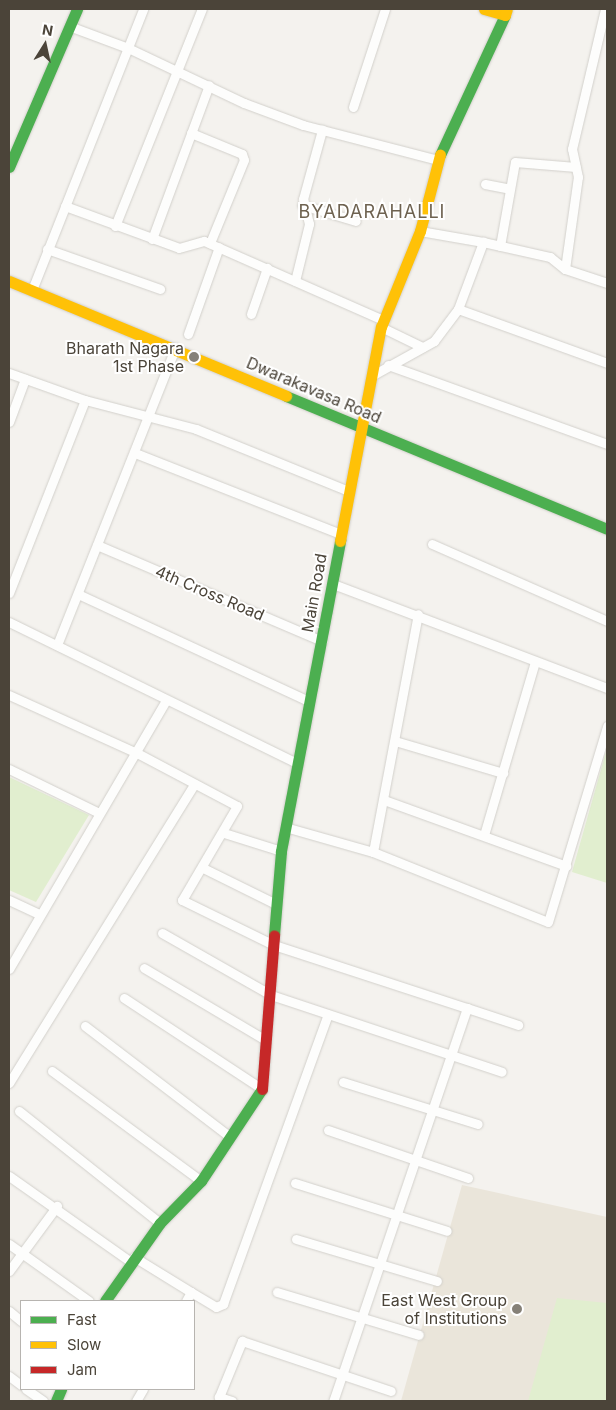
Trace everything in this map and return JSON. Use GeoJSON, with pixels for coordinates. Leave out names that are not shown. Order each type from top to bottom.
{"type":"FeatureCollection","features":[{"type":"Feature","properties":{"kind":"street"},"geometry":{"type":"LineString","coordinates":[[9,167],[77,9]]}},
{"type":"Feature","properties":{"kind":"street"},"geometry":{"type":"LineString","coordinates":[[32,290],[143,9]]}},
{"type":"Feature","properties":{"kind":"street"},"geometry":{"type":"LineString","coordinates":[[115,226],[202,9]]}},
{"type":"Feature","properties":{"kind":"street"},"geometry":{"type":"LineString","coordinates":[[353,107],[385,9]]}},
{"type":"Feature","properties":{"kind":"street"},"geometry":{"type":"LineString","coordinates":[[484,9],[506,12]]}},
{"type":"Feature","properties":{"kind":"street"},"geometry":{"type":"LineString","coordinates":[[565,269],[576,167],[572,149],[577,120],[605,9]]}},
{"type":"Feature","properties":{"kind":"street","name":"Main Road"},"geometry":{"type":"LineString","coordinates":[[262,1089],[264,1039],[271,995],[281,851],[382,323],[420,231],[438,160],[506,12]]}},
{"type":"Feature","properties":{"kind":"street"},"geometry":{"type":"LineString","coordinates":[[69,26],[128,48],[208,84],[244,103],[322,130],[438,160]]}},
{"type":"Feature","properties":{"kind":"street"},"geometry":{"type":"LineString","coordinates":[[152,239],[208,84]]}},
{"type":"Feature","properties":{"kind":"street"},"geometry":{"type":"LineString","coordinates":[[295,281],[309,224],[302,205],[322,130]]}},
{"type":"Feature","properties":{"kind":"street"},"geometry":{"type":"LineString","coordinates":[[191,133],[242,154],[244,160],[210,243]]}},
{"type":"Feature","properties":{"kind":"street"},"geometry":{"type":"LineString","coordinates":[[500,246],[510,188],[518,160],[576,167]]}},
{"type":"Feature","properties":{"kind":"street"},"geometry":{"type":"LineString","coordinates":[[485,184],[510,188]]}},
{"type":"Feature","properties":{"kind":"street"},"geometry":{"type":"LineString","coordinates":[[302,205],[356,220]]}},
{"type":"Feature","properties":{"kind":"street"},"geometry":{"type":"LineString","coordinates":[[65,206],[179,248],[204,240],[382,323],[422,347]]}},
{"type":"Feature","properties":{"kind":"street"},"geometry":{"type":"LineString","coordinates":[[420,231],[483,242],[550,257],[565,269],[607,283]]}},
{"type":"Feature","properties":{"kind":"street"},"geometry":{"type":"LineString","coordinates":[[373,375],[434,341],[458,309],[483,242]]}},
{"type":"Feature","properties":{"kind":"street"},"geometry":{"type":"LineString","coordinates":[[188,334],[219,247]]}},
{"type":"Feature","properties":{"kind":"street"},"geometry":{"type":"LineString","coordinates":[[47,249],[160,289]]}},
{"type":"Feature","properties":{"kind":"street"},"geometry":{"type":"LineString","coordinates":[[251,314],[267,268]]}},
{"type":"Feature","properties":{"kind":"street","name":"Dwarakavasa Road"},"geometry":{"type":"LineString","coordinates":[[9,281],[175,348],[361,428],[607,529]]}},
{"type":"Feature","properties":{"kind":"street"},"geometry":{"type":"LineString","coordinates":[[458,309],[607,363]]}},
{"type":"Feature","properties":{"kind":"street"},"geometry":{"type":"LineString","coordinates":[[58,645],[150,418],[175,348]]}},
{"type":"Feature","properties":{"kind":"street"},"geometry":{"type":"LineString","coordinates":[[388,365],[607,444]]}},
{"type":"Feature","properties":{"kind":"street"},"geometry":{"type":"LineString","coordinates":[[9,373],[85,400],[196,429],[349,491]]}},
{"type":"Feature","properties":{"kind":"street"},"geometry":{"type":"LineString","coordinates":[[9,422],[25,379]]}},
{"type":"Feature","properties":{"kind":"street"},"geometry":{"type":"LineString","coordinates":[[9,593],[85,400]]}},
{"type":"Feature","properties":{"kind":"street"},"geometry":{"type":"LineString","coordinates":[[136,452],[342,534]]}},
{"type":"Feature","properties":{"kind":"street"},"geometry":{"type":"LineString","coordinates":[[432,544],[607,621]]}},
{"type":"Feature","properties":{"kind":"street","name":"4th Cross Road"},"geometry":{"type":"LineString","coordinates":[[97,545],[322,641]]}},
{"type":"Feature","properties":{"kind":"street"},"geometry":{"type":"LineString","coordinates":[[333,584],[418,614],[535,662],[607,688]]}},
{"type":"Feature","properties":{"kind":"street"},"geometry":{"type":"LineString","coordinates":[[78,594],[309,701]]}},
{"type":"Feature","properties":{"kind":"street"},"geometry":{"type":"LineString","coordinates":[[373,852],[418,614]]}},
{"type":"Feature","properties":{"kind":"street"},"geometry":{"type":"LineString","coordinates":[[9,622],[297,763]]}},
{"type":"Feature","properties":{"kind":"street"},"geometry":{"type":"LineString","coordinates":[[484,835],[535,662]]}},
{"type":"Feature","properties":{"kind":"street"},"geometry":{"type":"LineString","coordinates":[[9,695],[137,753],[194,785],[237,806],[224,833],[182,900],[274,945],[518,1024]]}},
{"type":"Feature","properties":{"kind":"street"},"geometry":{"type":"LineString","coordinates":[[9,969],[97,812],[137,753],[166,700]]}},
{"type":"Feature","properties":{"kind":"street"},"geometry":{"type":"LineString","coordinates":[[285,827],[373,852],[548,922],[607,726]]}},
{"type":"Feature","properties":{"kind":"street"},"geometry":{"type":"LineString","coordinates":[[395,741],[503,773]]}},
{"type":"Feature","properties":{"kind":"street"},"geometry":{"type":"LineString","coordinates":[[9,769],[97,812]]}},
{"type":"Feature","properties":{"kind":"street"},"geometry":{"type":"LineString","coordinates":[[9,1083],[194,785]]}},
{"type":"Feature","properties":{"kind":"street"},"geometry":{"type":"LineString","coordinates":[[384,800],[566,866]]}},
{"type":"Feature","properties":{"kind":"street"},"geometry":{"type":"LineString","coordinates":[[224,833],[281,851]]}},
{"type":"Feature","properties":{"kind":"street"},"geometry":{"type":"LineString","coordinates":[[203,868],[276,904]]}},
{"type":"Feature","properties":{"kind":"street"},"geometry":{"type":"LineString","coordinates":[[9,900],[39,914]]}},
{"type":"Feature","properties":{"kind":"street"},"geometry":{"type":"LineString","coordinates":[[162,934],[271,995],[451,1057],[502,1072]]}},
{"type":"Feature","properties":{"kind":"street"},"geometry":{"type":"LineString","coordinates":[[144,968],[264,1039]]}},
{"type":"Feature","properties":{"kind":"street"},"geometry":{"type":"LineString","coordinates":[[106,1300],[160,1222],[201,1181],[262,1089],[124,998]]}},
{"type":"Feature","properties":{"kind":"street"},"geometry":{"type":"LineString","coordinates":[[333,1401],[364,1317],[467,1008]]}},
{"type":"Feature","properties":{"kind":"street"},"geometry":{"type":"LineString","coordinates":[[9,1176],[57,1206],[133,1260],[216,1308],[223,1304],[328,1014]]}},
{"type":"Feature","properties":{"kind":"street"},"geometry":{"type":"LineString","coordinates":[[85,1026],[230,1136]]}},
{"type":"Feature","properties":{"kind":"street"},"geometry":{"type":"LineString","coordinates":[[52,1071],[201,1181]]}},
{"type":"Feature","properties":{"kind":"street"},"geometry":{"type":"LineString","coordinates":[[343,1082],[478,1124]]}},
{"type":"Feature","properties":{"kind":"street"},"geometry":{"type":"LineString","coordinates":[[19,1111],[160,1222]]}},
{"type":"Feature","properties":{"kind":"street"},"geometry":{"type":"LineString","coordinates":[[328,1130],[468,1178]]}},
{"type":"Feature","properties":{"kind":"street"},"geometry":{"type":"LineString","coordinates":[[296,1182],[447,1231]]}},
{"type":"Feature","properties":{"kind":"street"},"geometry":{"type":"LineString","coordinates":[[9,1271],[57,1206]]}},
{"type":"Feature","properties":{"kind":"street"},"geometry":{"type":"LineString","coordinates":[[296,1239],[437,1281]]}},
{"type":"Feature","properties":{"kind":"street"},"geometry":{"type":"LineString","coordinates":[[9,1244],[89,1300]]}},
{"type":"Feature","properties":{"kind":"street"},"geometry":{"type":"LineString","coordinates":[[187,1300],[191,1292]]}},
{"type":"Feature","properties":{"kind":"street"},"geometry":{"type":"LineString","coordinates":[[277,1292],[419,1334]]}},
{"type":"Feature","properties":{"kind":"street"},"geometry":{"type":"LineString","coordinates":[[9,1311],[20,1320]]}},
{"type":"Feature","properties":{"kind":"street"},"geometry":{"type":"LineString","coordinates":[[232,1401],[219,1397],[242,1341],[391,1391]]}},
{"type":"Feature","properties":{"kind":"street"},"geometry":{"type":"LineString","coordinates":[[9,1376],[20,1384]]}},
{"type":"Feature","properties":{"kind":"street"},"geometry":{"type":"LineString","coordinates":[[27,1390],[43,1401]]}},
{"type":"Feature","properties":{"kind":"street"},"geometry":{"type":"LineString","coordinates":[[136,1401],[142,1390]]}},
{"type":"Feature","properties":{"kind":"shaded area","name":"East West Group of Institutions"},"geometry":{"type":"Polygon","coordinates":[[[462,1185],[607,1217],[607,1401],[401,1401],[462,1185]]]}},
{"type":"Feature","properties":{"kind":"green space"},"geometry":{"type":"Polygon","coordinates":[[[607,748],[607,883],[572,872],[607,748]]]}},
{"type":"Feature","properties":{"kind":"green space"},"geometry":{"type":"Polygon","coordinates":[[[9,777],[89,815],[36,902],[9,890],[9,777]]]}},
{"type":"Feature","properties":{"kind":"green space"},"geometry":{"type":"Polygon","coordinates":[[[557,1298],[607,1303],[607,1401],[528,1401],[557,1298]]]}},
{"type":"Feature","properties":{"kind":"traffic: fast"},"geometry":{"type":"LineString","coordinates":[[9,167],[77,9]]}},
{"type":"Feature","properties":{"kind":"traffic: fast"},"geometry":{"type":"LineString","coordinates":[[440,155],[505,15]]}},
{"type":"Feature","properties":{"kind":"traffic: fast"},"geometry":{"type":"LineString","coordinates":[[286,396],[607,529]]}},
{"type":"Feature","properties":{"kind":"traffic: fast"},"geometry":{"type":"LineString","coordinates":[[274,935],[281,851],[340,541]]}},
{"type":"Feature","properties":{"kind":"traffic: fast"},"geometry":{"type":"LineString","coordinates":[[106,1300],[160,1223],[201,1181],[262,1089]]}},
{"type":"Feature","properties":{"kind":"traffic: fast"},"geometry":{"type":"LineString","coordinates":[[56,1401],[61,1390]]}},
{"type":"Feature","properties":{"kind":"traffic: slow"},"geometry":{"type":"LineString","coordinates":[[484,9],[505,15],[507,9]]}},
{"type":"Feature","properties":{"kind":"traffic: slow"},"geometry":{"type":"LineString","coordinates":[[340,541],[381,327],[420,231],[440,155]]}},
{"type":"Feature","properties":{"kind":"traffic: slow"},"geometry":{"type":"LineString","coordinates":[[9,281],[286,396]]}},
{"type":"Feature","properties":{"kind":"traffic: jam"},"geometry":{"type":"LineString","coordinates":[[262,1089],[274,935]]}},
{"type":"Feature","properties":{"kind":"place","name":"Bharath Nagara 1st Phase"},"geometry":{"type":"Point","coordinates":[194,357]}},
{"type":"Feature","properties":{"kind":"place","name":"East West Group of Institutions"},"geometry":{"type":"Point","coordinates":[517,1309]}},
{"type":"Feature","properties":{"kind":"district","name":"BYADARAHALLI"},"geometry":{"type":"Point","coordinates":[372,212]}}]}
